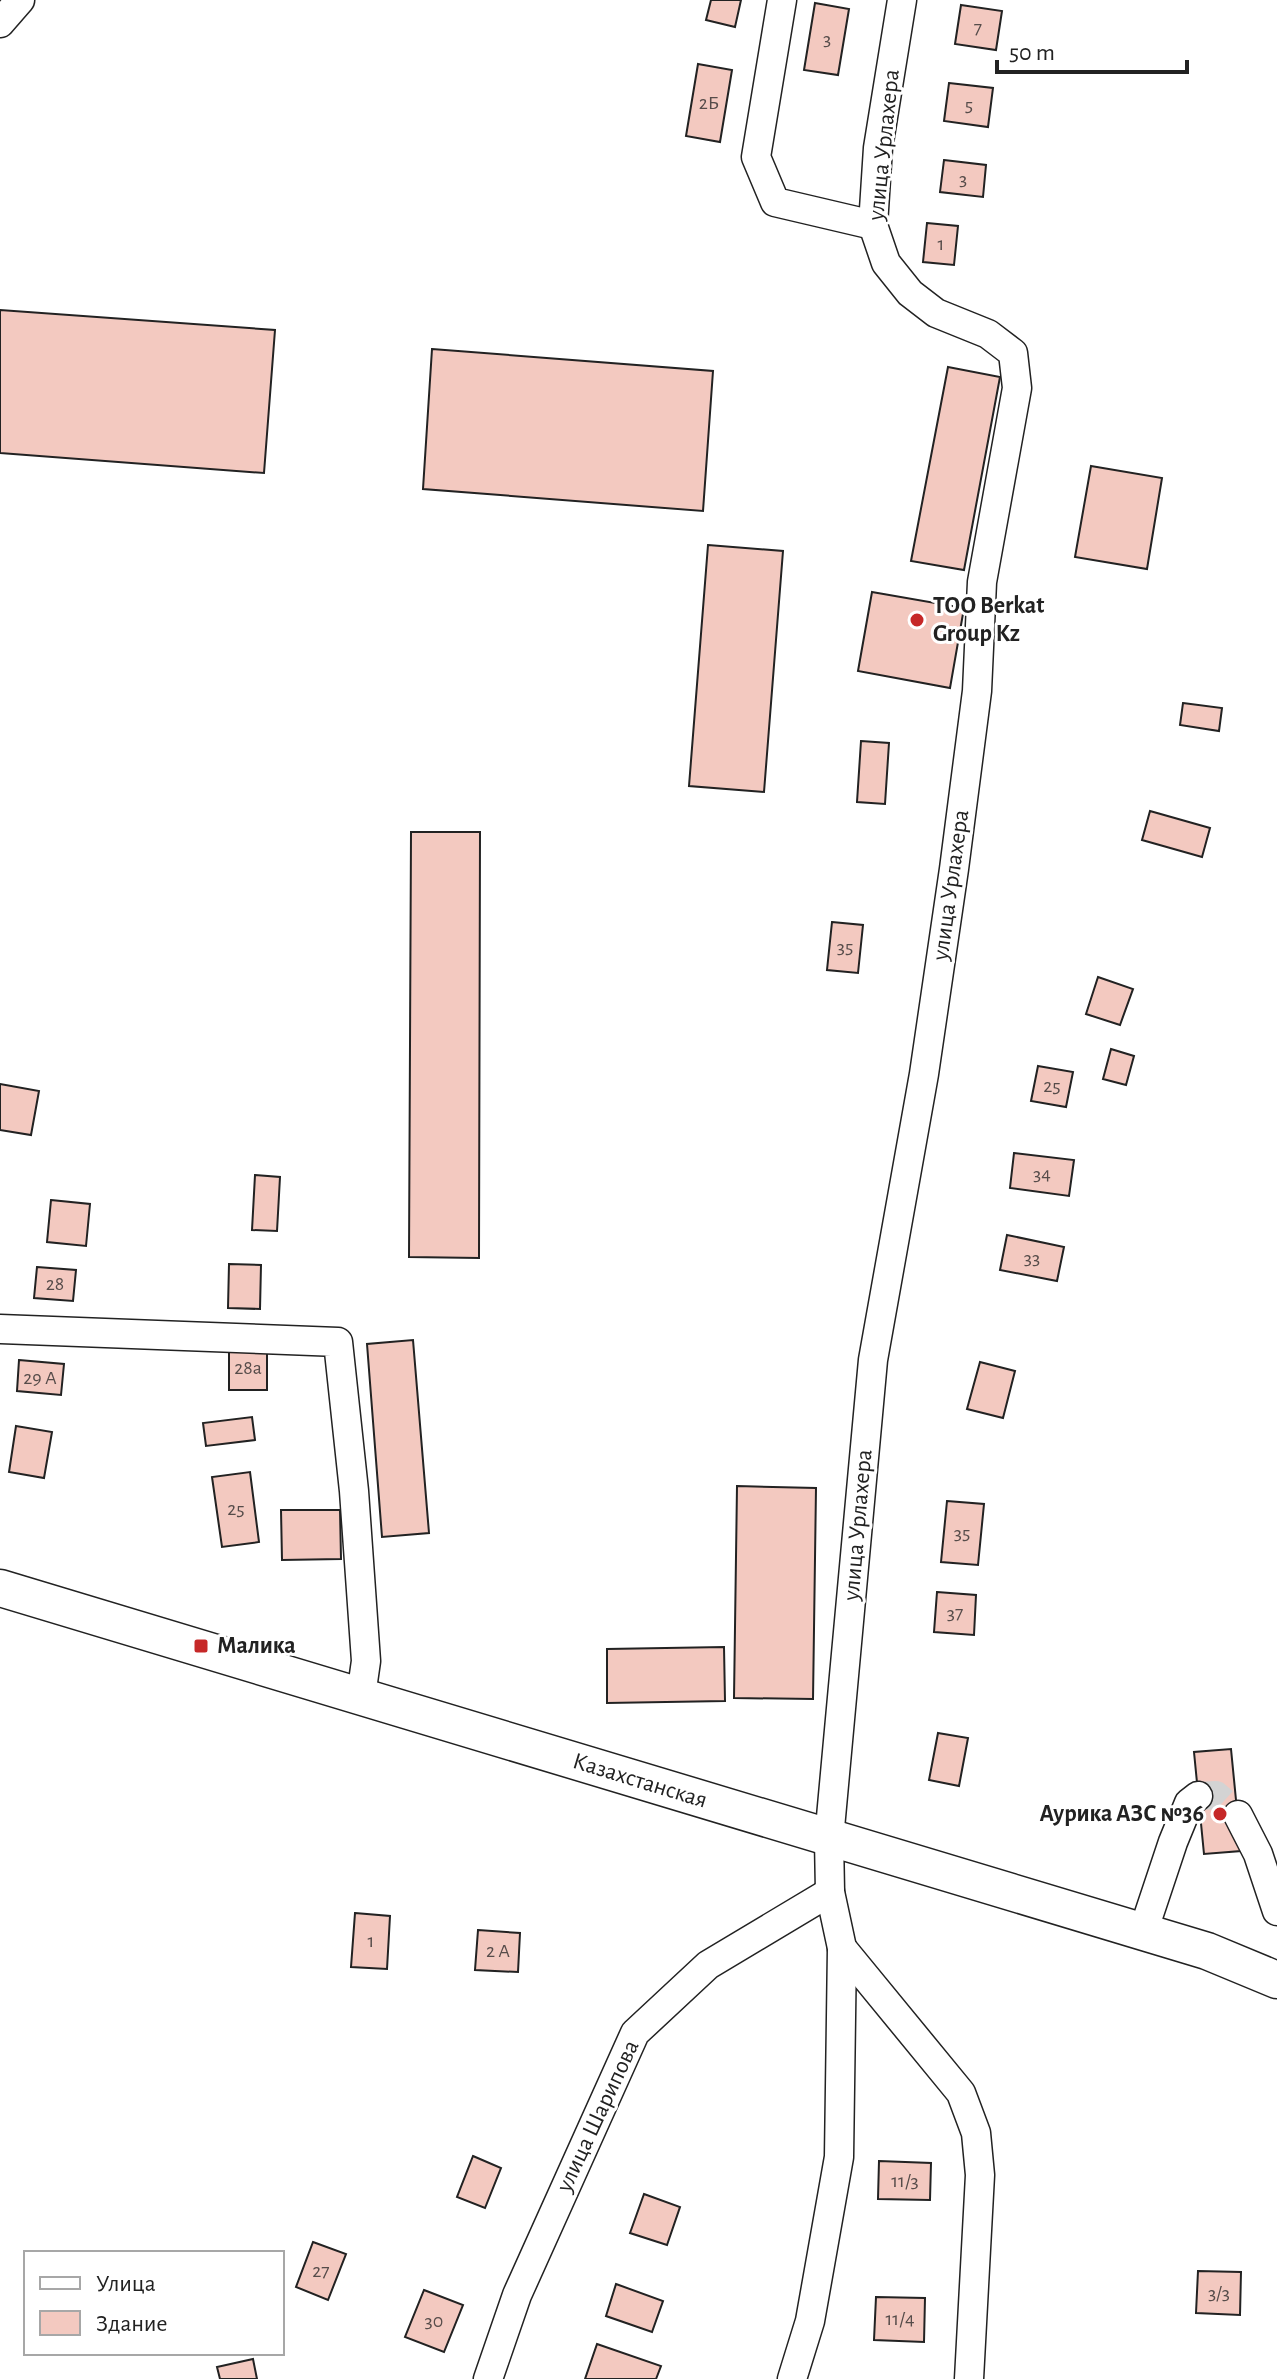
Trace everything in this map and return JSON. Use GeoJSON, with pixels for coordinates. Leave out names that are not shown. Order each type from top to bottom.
{"type":"FeatureCollection","features":[{"type":"Feature","properties":{"kind":"main road","name":"Казахстанская"},"geometry":{"type":"LineString","coordinates":[[0,1588],[1207,1951],[1277,1980]]}},
{"type":"Feature","properties":{"kind":"street"},"geometry":{"type":"LineString","coordinates":[[0,23],[20,0]]}},
{"type":"Feature","properties":{"kind":"street"},"geometry":{"type":"LineString","coordinates":[[782,0],[756,157],[775,202],[873,225]]}},
{"type":"Feature","properties":{"kind":"street","name":"улица Урлахера"},"geometry":{"type":"LineString","coordinates":[[829,1839],[873,1360],[927,1058],[977,691],[982,582],[1017,388],[1013,353],[988,334],[936,313],[910,293],[886,263],[873,225],[878,148],[902,0]]}},
{"type":"Feature","properties":{"kind":"street"},"geometry":{"type":"LineString","coordinates":[[0,1329],[338,1342],[354,1491],[366,1661],[361,1696]]}},
{"type":"Feature","properties":{"kind":"street"},"geometry":{"type":"LineString","coordinates":[[1143,1932],[1173,1842],[1189,1803],[1198,1796]]}},
{"type":"Feature","properties":{"kind":"street"},"geometry":{"type":"LineString","coordinates":[[1238,1815],[1258,1854],[1277,1911]]}},
{"type":"Feature","properties":{"kind":"street"},"geometry":{"type":"LineString","coordinates":[[792,2379],[810,2321],[839,2157],[842,1948],[830,1892],[829,1839]]}},
{"type":"Feature","properties":{"kind":"street","name":"улица Шарипова"},"geometry":{"type":"LineString","coordinates":[[488,2379],[517,2295],[635,2033],[708,1965],[830,1892]]}},
{"type":"Feature","properties":{"kind":"street"},"geometry":{"type":"LineString","coordinates":[[842,1948],[961,2093],[976,2133],[980,2175],[969,2379]]}},
{"type":"Feature","properties":{"kind":"building"},"geometry":{"type":"Polygon","coordinates":[[[711,0],[741,0],[735,27],[706,20],[711,0]]]}},
{"type":"Feature","properties":{"kind":"building"},"geometry":{"type":"Polygon","coordinates":[[[815,3],[849,9],[838,75],[804,70],[815,3]]]}},
{"type":"Feature","properties":{"kind":"building"},"geometry":{"type":"Polygon","coordinates":[[[961,5],[1002,11],[996,50],[955,44],[961,5]]]}},
{"type":"Feature","properties":{"kind":"building"},"geometry":{"type":"Polygon","coordinates":[[[698,64],[732,70],[720,142],[686,136],[698,64]]]}},
{"type":"Feature","properties":{"kind":"building"},"geometry":{"type":"Polygon","coordinates":[[[949,83],[993,88],[988,127],[944,121],[949,83]]]}},
{"type":"Feature","properties":{"kind":"building"},"geometry":{"type":"Polygon","coordinates":[[[944,160],[986,165],[983,197],[940,192],[944,160]]]}},
{"type":"Feature","properties":{"kind":"building"},"geometry":{"type":"Polygon","coordinates":[[[927,223],[958,226],[954,265],[923,262],[927,223]]]}},
{"type":"Feature","properties":{"kind":"building"},"geometry":{"type":"Polygon","coordinates":[[[0,310],[275,330],[264,473],[0,453],[0,310]]]}},
{"type":"Feature","properties":{"kind":"building"},"geometry":{"type":"Polygon","coordinates":[[[432,349],[713,371],[703,511],[423,489],[432,349]]]}},
{"type":"Feature","properties":{"kind":"building"},"geometry":{"type":"Polygon","coordinates":[[[948,367],[1000,377],[964,570],[911,561],[948,367]]]}},
{"type":"Feature","properties":{"kind":"building"},"geometry":{"type":"Polygon","coordinates":[[[1091,466],[1162,478],[1147,569],[1075,557],[1091,466]]]}},
{"type":"Feature","properties":{"kind":"building"},"geometry":{"type":"Polygon","coordinates":[[[708,545],[783,551],[764,792],[689,786],[708,545]]]}},
{"type":"Feature","properties":{"kind":"building"},"geometry":{"type":"Polygon","coordinates":[[[872,592],[964,608],[950,688],[858,671],[872,592]]]}},
{"type":"Feature","properties":{"kind":"building"},"geometry":{"type":"Polygon","coordinates":[[[1183,703],[1222,708],[1219,731],[1180,725],[1183,703]]]}},
{"type":"Feature","properties":{"kind":"building"},"geometry":{"type":"Polygon","coordinates":[[[861,741],[889,743],[885,804],[857,802],[861,741]]]}},
{"type":"Feature","properties":{"kind":"building"},"geometry":{"type":"Polygon","coordinates":[[[1150,811],[1210,828],[1202,857],[1142,840],[1150,811]]]}},
{"type":"Feature","properties":{"kind":"building"},"geometry":{"type":"Polygon","coordinates":[[[411,832],[480,832],[479,1258],[409,1257],[411,832]]]}},
{"type":"Feature","properties":{"kind":"building"},"geometry":{"type":"Polygon","coordinates":[[[832,922],[863,925],[858,973],[827,970],[832,922]]]}},
{"type":"Feature","properties":{"kind":"building"},"geometry":{"type":"Polygon","coordinates":[[[1098,977],[1133,989],[1120,1025],[1086,1014],[1098,977]]]}},
{"type":"Feature","properties":{"kind":"building"},"geometry":{"type":"Polygon","coordinates":[[[1111,1049],[1134,1056],[1126,1085],[1103,1079],[1111,1049]]]}},
{"type":"Feature","properties":{"kind":"building"},"geometry":{"type":"Polygon","coordinates":[[[1038,1066],[1073,1072],[1066,1107],[1031,1101],[1038,1066]]]}},
{"type":"Feature","properties":{"kind":"building"},"geometry":{"type":"Polygon","coordinates":[[[0,1084],[39,1091],[31,1135],[0,1130],[0,1084]]]}},
{"type":"Feature","properties":{"kind":"building"},"geometry":{"type":"Polygon","coordinates":[[[1014,1153],[1074,1160],[1069,1196],[1010,1188],[1014,1153]]]}},
{"type":"Feature","properties":{"kind":"building"},"geometry":{"type":"Polygon","coordinates":[[[255,1175],[280,1177],[277,1231],[252,1230],[255,1175]]]}},
{"type":"Feature","properties":{"kind":"building"},"geometry":{"type":"Polygon","coordinates":[[[51,1200],[90,1204],[86,1246],[47,1242],[51,1200]]]}},
{"type":"Feature","properties":{"kind":"building"},"geometry":{"type":"Polygon","coordinates":[[[1007,1235],[1064,1247],[1057,1281],[1000,1270],[1007,1235]]]}},
{"type":"Feature","properties":{"kind":"building"},"geometry":{"type":"Polygon","coordinates":[[[229,1264],[261,1265],[260,1309],[228,1308],[229,1264]]]}},
{"type":"Feature","properties":{"kind":"building"},"geometry":{"type":"Polygon","coordinates":[[[37,1267],[76,1270],[73,1301],[34,1298],[37,1267]]]}},
{"type":"Feature","properties":{"kind":"building"},"geometry":{"type":"Polygon","coordinates":[[[413,1340],[429,1533],[382,1537],[367,1344],[413,1340]]]}},
{"type":"Feature","properties":{"kind":"building"},"geometry":{"type":"Polygon","coordinates":[[[229,1346],[267,1346],[267,1390],[229,1390],[229,1346]]]}},
{"type":"Feature","properties":{"kind":"building"},"geometry":{"type":"Polygon","coordinates":[[[19,1360],[64,1364],[61,1395],[17,1391],[19,1360]]]}},
{"type":"Feature","properties":{"kind":"building"},"geometry":{"type":"Polygon","coordinates":[[[980,1362],[1015,1371],[1003,1418],[967,1409],[980,1362]]]}},
{"type":"Feature","properties":{"kind":"building"},"geometry":{"type":"Polygon","coordinates":[[[252,1417],[255,1440],[206,1446],[203,1423],[252,1417]]]}},
{"type":"Feature","properties":{"kind":"building"},"geometry":{"type":"Polygon","coordinates":[[[16,1426],[52,1432],[44,1478],[9,1472],[16,1426]]]}},
{"type":"Feature","properties":{"kind":"building"},"geometry":{"type":"Polygon","coordinates":[[[250,1472],[259,1542],[222,1547],[212,1477],[250,1472]]]}},
{"type":"Feature","properties":{"kind":"building"},"geometry":{"type":"Polygon","coordinates":[[[737,1486],[816,1488],[813,1699],[734,1698],[737,1486]]]}},
{"type":"Feature","properties":{"kind":"building"},"geometry":{"type":"Polygon","coordinates":[[[947,1501],[984,1504],[978,1565],[941,1562],[947,1501]]]}},
{"type":"Feature","properties":{"kind":"building"},"geometry":{"type":"Polygon","coordinates":[[[281,1510],[340,1510],[341,1559],[282,1560],[281,1510]]]}},
{"type":"Feature","properties":{"kind":"building"},"geometry":{"type":"Polygon","coordinates":[[[937,1592],[976,1595],[974,1635],[934,1632],[937,1592]]]}},
{"type":"Feature","properties":{"kind":"building"},"geometry":{"type":"Polygon","coordinates":[[[724,1647],[725,1701],[607,1703],[607,1649],[724,1647]]]}},
{"type":"Feature","properties":{"kind":"building"},"geometry":{"type":"Polygon","coordinates":[[[938,1733],[968,1738],[959,1786],[929,1780],[938,1733]]]}},
{"type":"Feature","properties":{"kind":"building"},"geometry":{"type":"Polygon","coordinates":[[[1231,1749],[1241,1851],[1204,1854],[1194,1752],[1231,1749]]]}},
{"type":"Feature","properties":{"kind":"building"},"geometry":{"type":"Polygon","coordinates":[[[355,1913],[390,1916],[387,1969],[351,1967],[355,1913]]]}},
{"type":"Feature","properties":{"kind":"building"},"geometry":{"type":"Polygon","coordinates":[[[478,1930],[520,1933],[518,1972],[475,1970],[478,1930]]]}},
{"type":"Feature","properties":{"kind":"building"},"geometry":{"type":"Polygon","coordinates":[[[473,2156],[501,2168],[485,2208],[457,2197],[473,2156]]]}},
{"type":"Feature","properties":{"kind":"building"},"geometry":{"type":"Polygon","coordinates":[[[879,2161],[931,2163],[930,2200],[878,2199],[879,2161]]]}},
{"type":"Feature","properties":{"kind":"building"},"geometry":{"type":"Polygon","coordinates":[[[644,2194],[680,2207],[667,2245],[630,2233],[644,2194]]]}},
{"type":"Feature","properties":{"kind":"building"},"geometry":{"type":"Polygon","coordinates":[[[313,2242],[346,2254],[328,2300],[296,2287],[313,2242]]]}},
{"type":"Feature","properties":{"kind":"building"},"geometry":{"type":"Polygon","coordinates":[[[1198,2271],[1241,2272],[1240,2315],[1196,2313],[1198,2271]]]}},
{"type":"Feature","properties":{"kind":"building"},"geometry":{"type":"Polygon","coordinates":[[[616,2284],[663,2301],[652,2332],[606,2316],[616,2284]]]}},
{"type":"Feature","properties":{"kind":"building"},"geometry":{"type":"Polygon","coordinates":[[[424,2290],[463,2305],[444,2352],[405,2337],[424,2290]]]}},
{"type":"Feature","properties":{"kind":"building"},"geometry":{"type":"Polygon","coordinates":[[[876,2297],[925,2298],[924,2342],[874,2340],[876,2297]]]}},
{"type":"Feature","properties":{"kind":"building"},"geometry":{"type":"Polygon","coordinates":[[[597,2344],[661,2366],[656,2379],[585,2379],[597,2344]]]}},
{"type":"Feature","properties":{"kind":"building"},"geometry":{"type":"Polygon","coordinates":[[[253,2359],[257,2379],[220,2379],[217,2367],[253,2359]]]}},
{"type":"Feature","properties":{"kind":"tunnel"},"geometry":{"type":"LineString","coordinates":[[1198,1796],[1216,1795],[1238,1815]]}},
{"type":"Feature","properties":{"kind":"place","name":"ТОО Berkat Group Kz"},"geometry":{"type":"Point","coordinates":[917,620]}},
{"type":"Feature","properties":{"kind":"place","name":"Малика"},"geometry":{"type":"Point","coordinates":[201,1646]}},
{"type":"Feature","properties":{"kind":"place","name":"Аурика АЗС №36"},"geometry":{"type":"Point","coordinates":[1220,1814]}}]}
